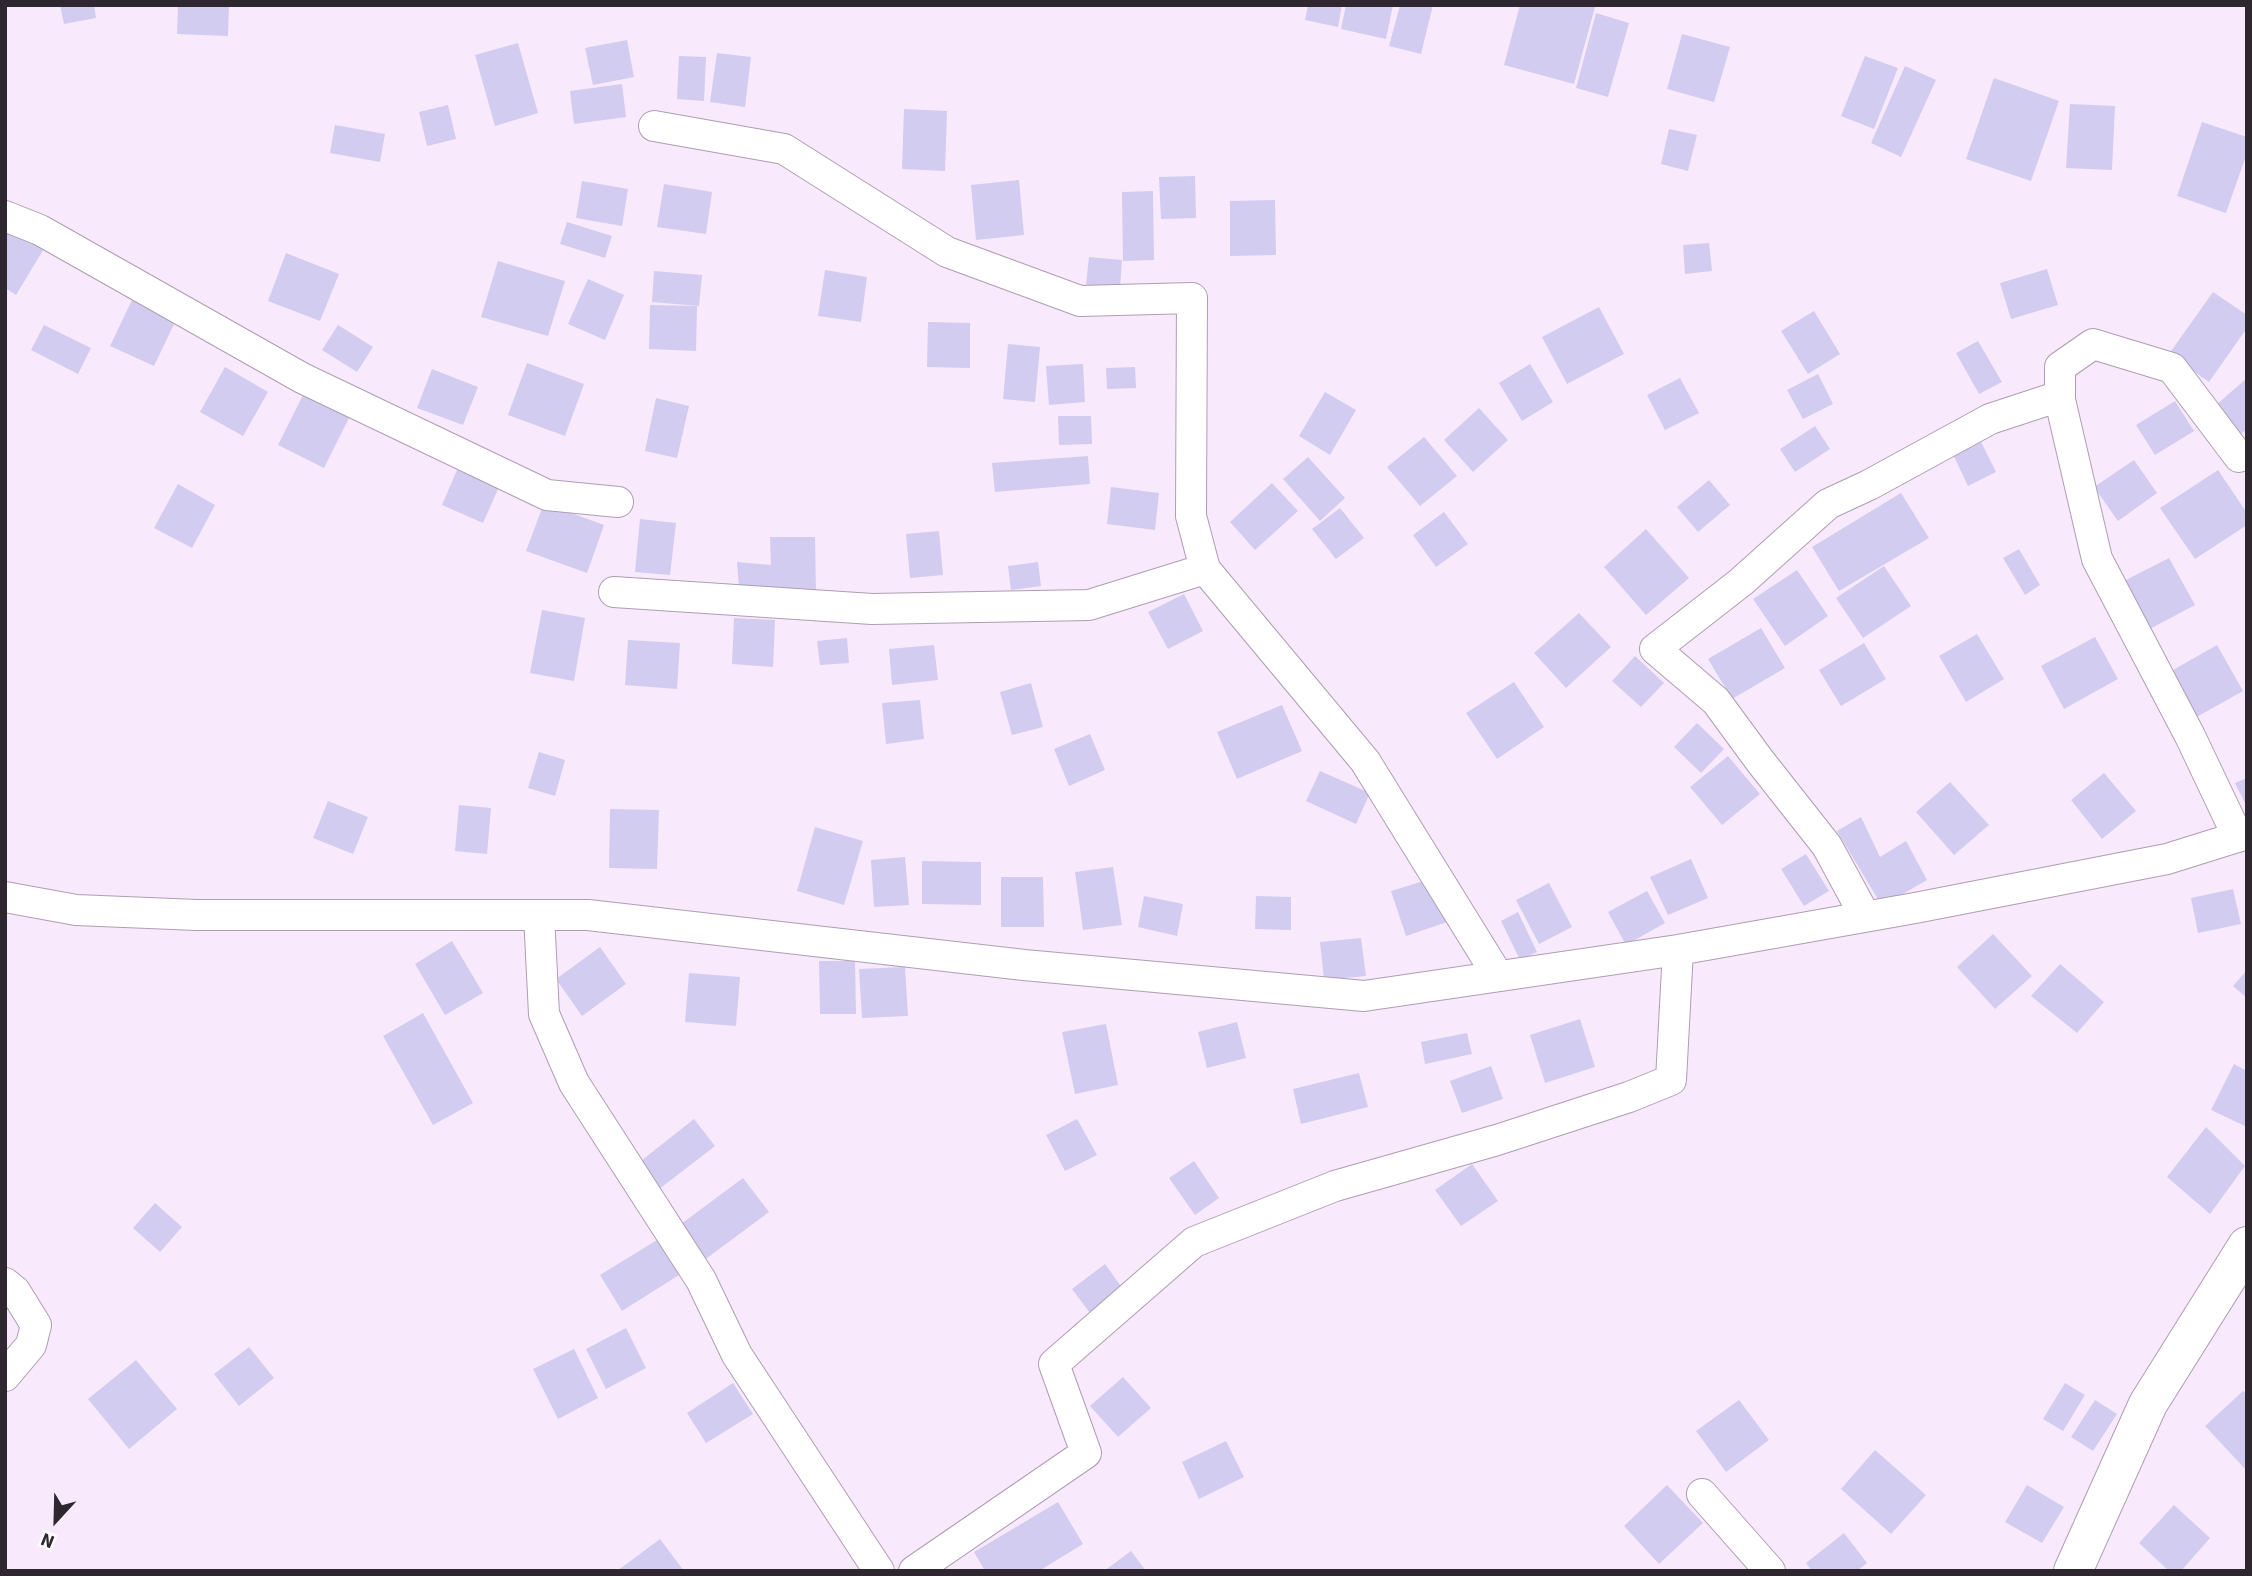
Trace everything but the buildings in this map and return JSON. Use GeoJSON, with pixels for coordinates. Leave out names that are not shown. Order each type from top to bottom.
{"type":"FeatureCollection","features":[{"type":"Feature","properties":{"kind":"street"},"geometry":{"type":"LineString","coordinates":[[654,126],[784,149],[947,252],[1080,301],[1192,298],[1191,516],[1205,569],[1365,761],[1498,976]]}},
{"type":"Feature","properties":{"kind":"street"},"geometry":{"type":"LineString","coordinates":[[5,216],[40,230],[302,378],[547,495],[618,502]]}},
{"type":"Feature","properties":{"kind":"street"},"geometry":{"type":"LineString","coordinates":[[5,897],[76,909],[197,915],[588,915],[1024,965],[1364,996],[1678,950],[2167,859],[2243,836],[2097,559],[2060,396],[2060,367],[2093,344],[2172,368],[2239,457]]}},
{"type":"Feature","properties":{"kind":"street"},"geometry":{"type":"LineString","coordinates":[[1865,916],[1827,846],[1716,701],[1655,649],[1741,582],[1828,504],[1869,485],[1990,419],[2060,396]]}},
{"type":"Feature","properties":{"kind":"street"},"geometry":{"type":"LineString","coordinates":[[614,592],[872,609],[1089,605],[1205,569]]}},
{"type":"Feature","properties":{"kind":"street"},"geometry":{"type":"LineString","coordinates":[[539,915],[544,1014],[575,1083],[701,1280],[737,1355],[879,1571]]}},
{"type":"Feature","properties":{"kind":"street"},"geometry":{"type":"LineString","coordinates":[[914,1571],[1086,1453],[1054,1364],[1194,1242],[1335,1186],[1497,1140],[1629,1097],[1671,1080],[1678,950]]}},
{"type":"Feature","properties":{"kind":"street"},"geometry":{"type":"LineString","coordinates":[[2073,1571],[2148,1404],[2247,1246]]}},
{"type":"Feature","properties":{"kind":"street"},"geometry":{"type":"LineString","coordinates":[[5,1283],[15,1291],[36,1325],[31,1345],[5,1376]]}},
{"type":"Feature","properties":{"kind":"street"},"geometry":{"type":"LineString","coordinates":[[1702,1494],[1770,1571]]}}]}
